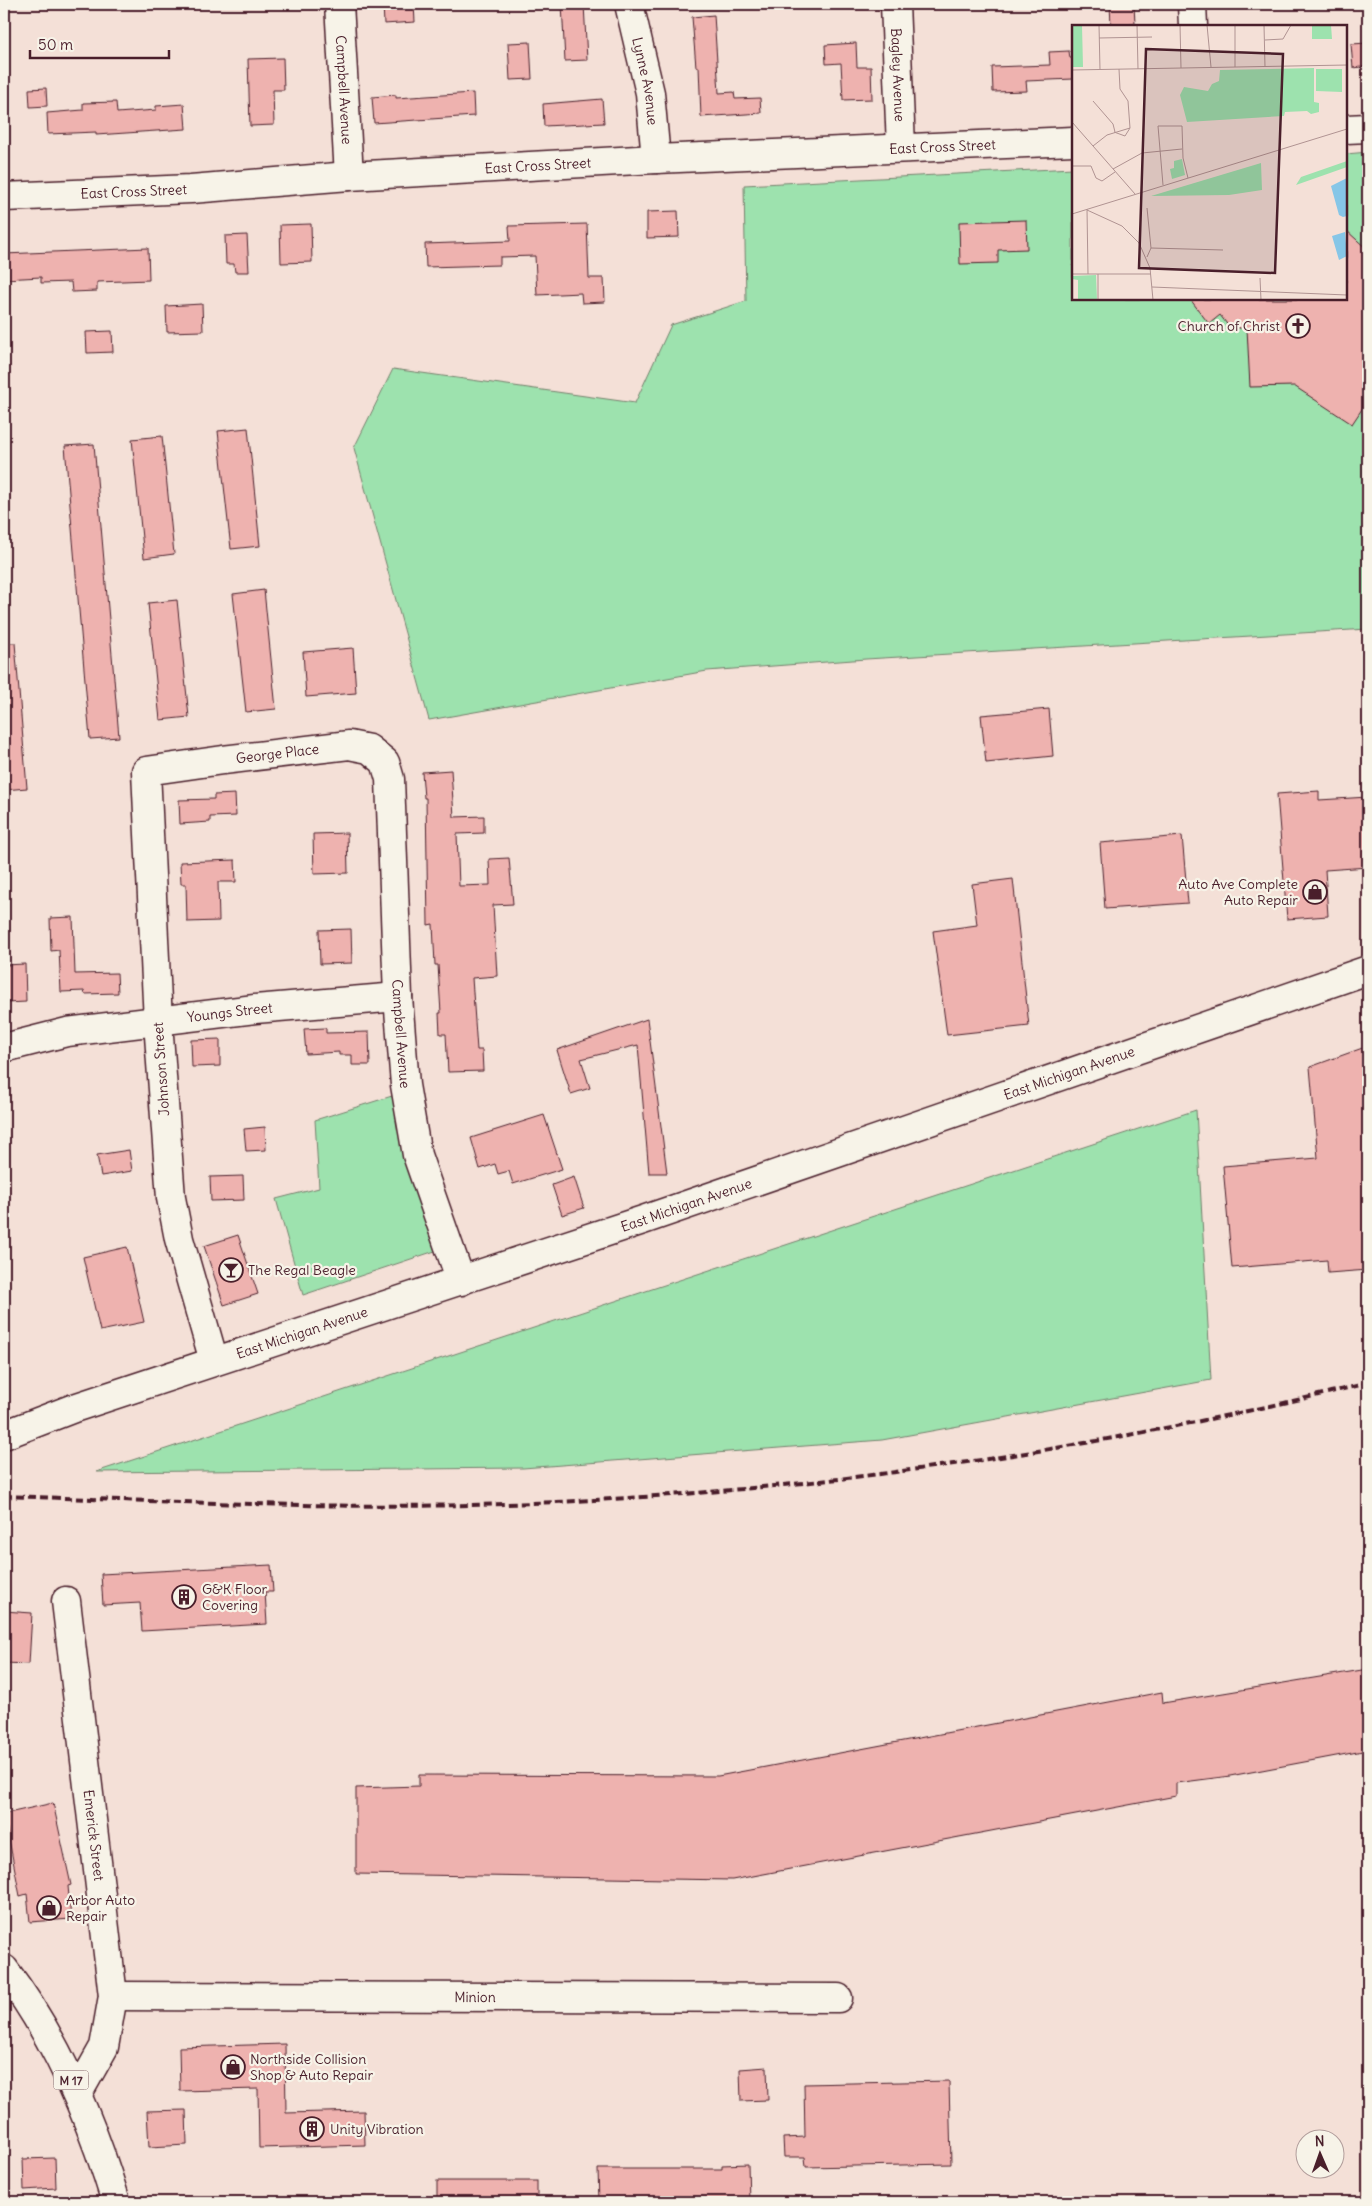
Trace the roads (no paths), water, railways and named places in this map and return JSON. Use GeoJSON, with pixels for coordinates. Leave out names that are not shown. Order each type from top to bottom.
{"type":"FeatureCollection","features":[{"type":"Feature","properties":{"kind":"street","name":"Campbell Avenue"},"geometry":{"type":"LineString","coordinates":[[339,4],[349,176]]}},
{"type":"Feature","properties":{"kind":"street","name":"Lynne Avenue"},"geometry":{"type":"LineString","coordinates":[[629,4],[650,93],[656,159]]}},
{"type":"Feature","properties":{"kind":"street","name":"Bagley Avenue"},"geometry":{"type":"LineString","coordinates":[[895,4],[901,147]]}},
{"type":"Feature","properties":{"kind":"street"},"geometry":{"type":"LineString","coordinates":[[1192,4],[1193,25]]}},
{"type":"Feature","properties":{"kind":"street"},"geometry":{"type":"LineString","coordinates":[[1347,129],[1368,128]]}},
{"type":"Feature","properties":{"kind":"street","name":"East Cross Street"},"geometry":{"type":"LineString","coordinates":[[4,196],[191,189],[349,176],[656,159],[1072,141]]}},
{"type":"Feature","properties":{"kind":"street","name":"George Place"},"geometry":{"type":"LineString","coordinates":[[146,771],[349,745],[369,749],[385,762],[390,779]]}},
{"type":"Feature","properties":{"kind":"street","name":"Johnson Street"},"geometry":{"type":"LineString","coordinates":[[146,771],[158,1022],[171,1198],[179,1238],[214,1362]]}},
{"type":"Feature","properties":{"kind":"street","name":"Campbell Avenue"},"geometry":{"type":"LineString","coordinates":[[390,779],[398,997],[406,1085],[417,1155],[461,1281]]}},
{"type":"Feature","properties":{"kind":"street","name":"East Michigan Avenue"},"geometry":{"type":"LineString","coordinates":[[4,1435],[74,1408],[461,1281],[853,1149],[1368,970]]}},
{"type":"Feature","properties":{"kind":"street","name":"Youngs Street"},"geometry":{"type":"LineString","coordinates":[[4,1048],[68,1032],[255,1009],[398,997]]}},
{"type":"Feature","properties":{"kind":"street","name":"Emerick Street"},"geometry":{"type":"LineString","coordinates":[[66,1601],[113,1996],[104,2047],[78,2093]]}},
{"type":"Feature","properties":{"kind":"street","name":"M 17"},"geometry":{"type":"LineString","coordinates":[[4,1969],[19,1988],[78,2093],[99,2148],[116,2202]]}},
{"type":"Feature","properties":{"kind":"street","name":"Minion"},"geometry":{"type":"LineString","coordinates":[[113,1996],[838,1998]]}},
{"type":"Feature","properties":{"kind":"railway"},"geometry":{"type":"LineString","coordinates":[[4,1496],[349,1506],[487,1505],[659,1496],[863,1476],[1066,1446],[1268,1407],[1368,1383]]}},
{"type":"Feature","properties":{"kind":"place","name":"Church of Christ"},"geometry":{"type":"Point","coordinates":[1298,326]}},
{"type":"Feature","properties":{"kind":"place","name":"Auto Ave Complete Auto Repair"},"geometry":{"type":"Point","coordinates":[1315,892]}},
{"type":"Feature","properties":{"kind":"place","name":"The Regal Beagle"},"geometry":{"type":"Point","coordinates":[231,1270]}},
{"type":"Feature","properties":{"kind":"place","name":"G&K Floor Covering"},"geometry":{"type":"Point","coordinates":[184,1597]}},
{"type":"Feature","properties":{"kind":"place","name":"Arbor Auto Repair"},"geometry":{"type":"Point","coordinates":[49,1908]}},
{"type":"Feature","properties":{"kind":"place","name":"Northside Collision Shop & Auto Repair"},"geometry":{"type":"Point","coordinates":[233,2067]}},
{"type":"Feature","properties":{"kind":"place","name":"Unity Vibration"},"geometry":{"type":"Point","coordinates":[312,2129]}}]}
